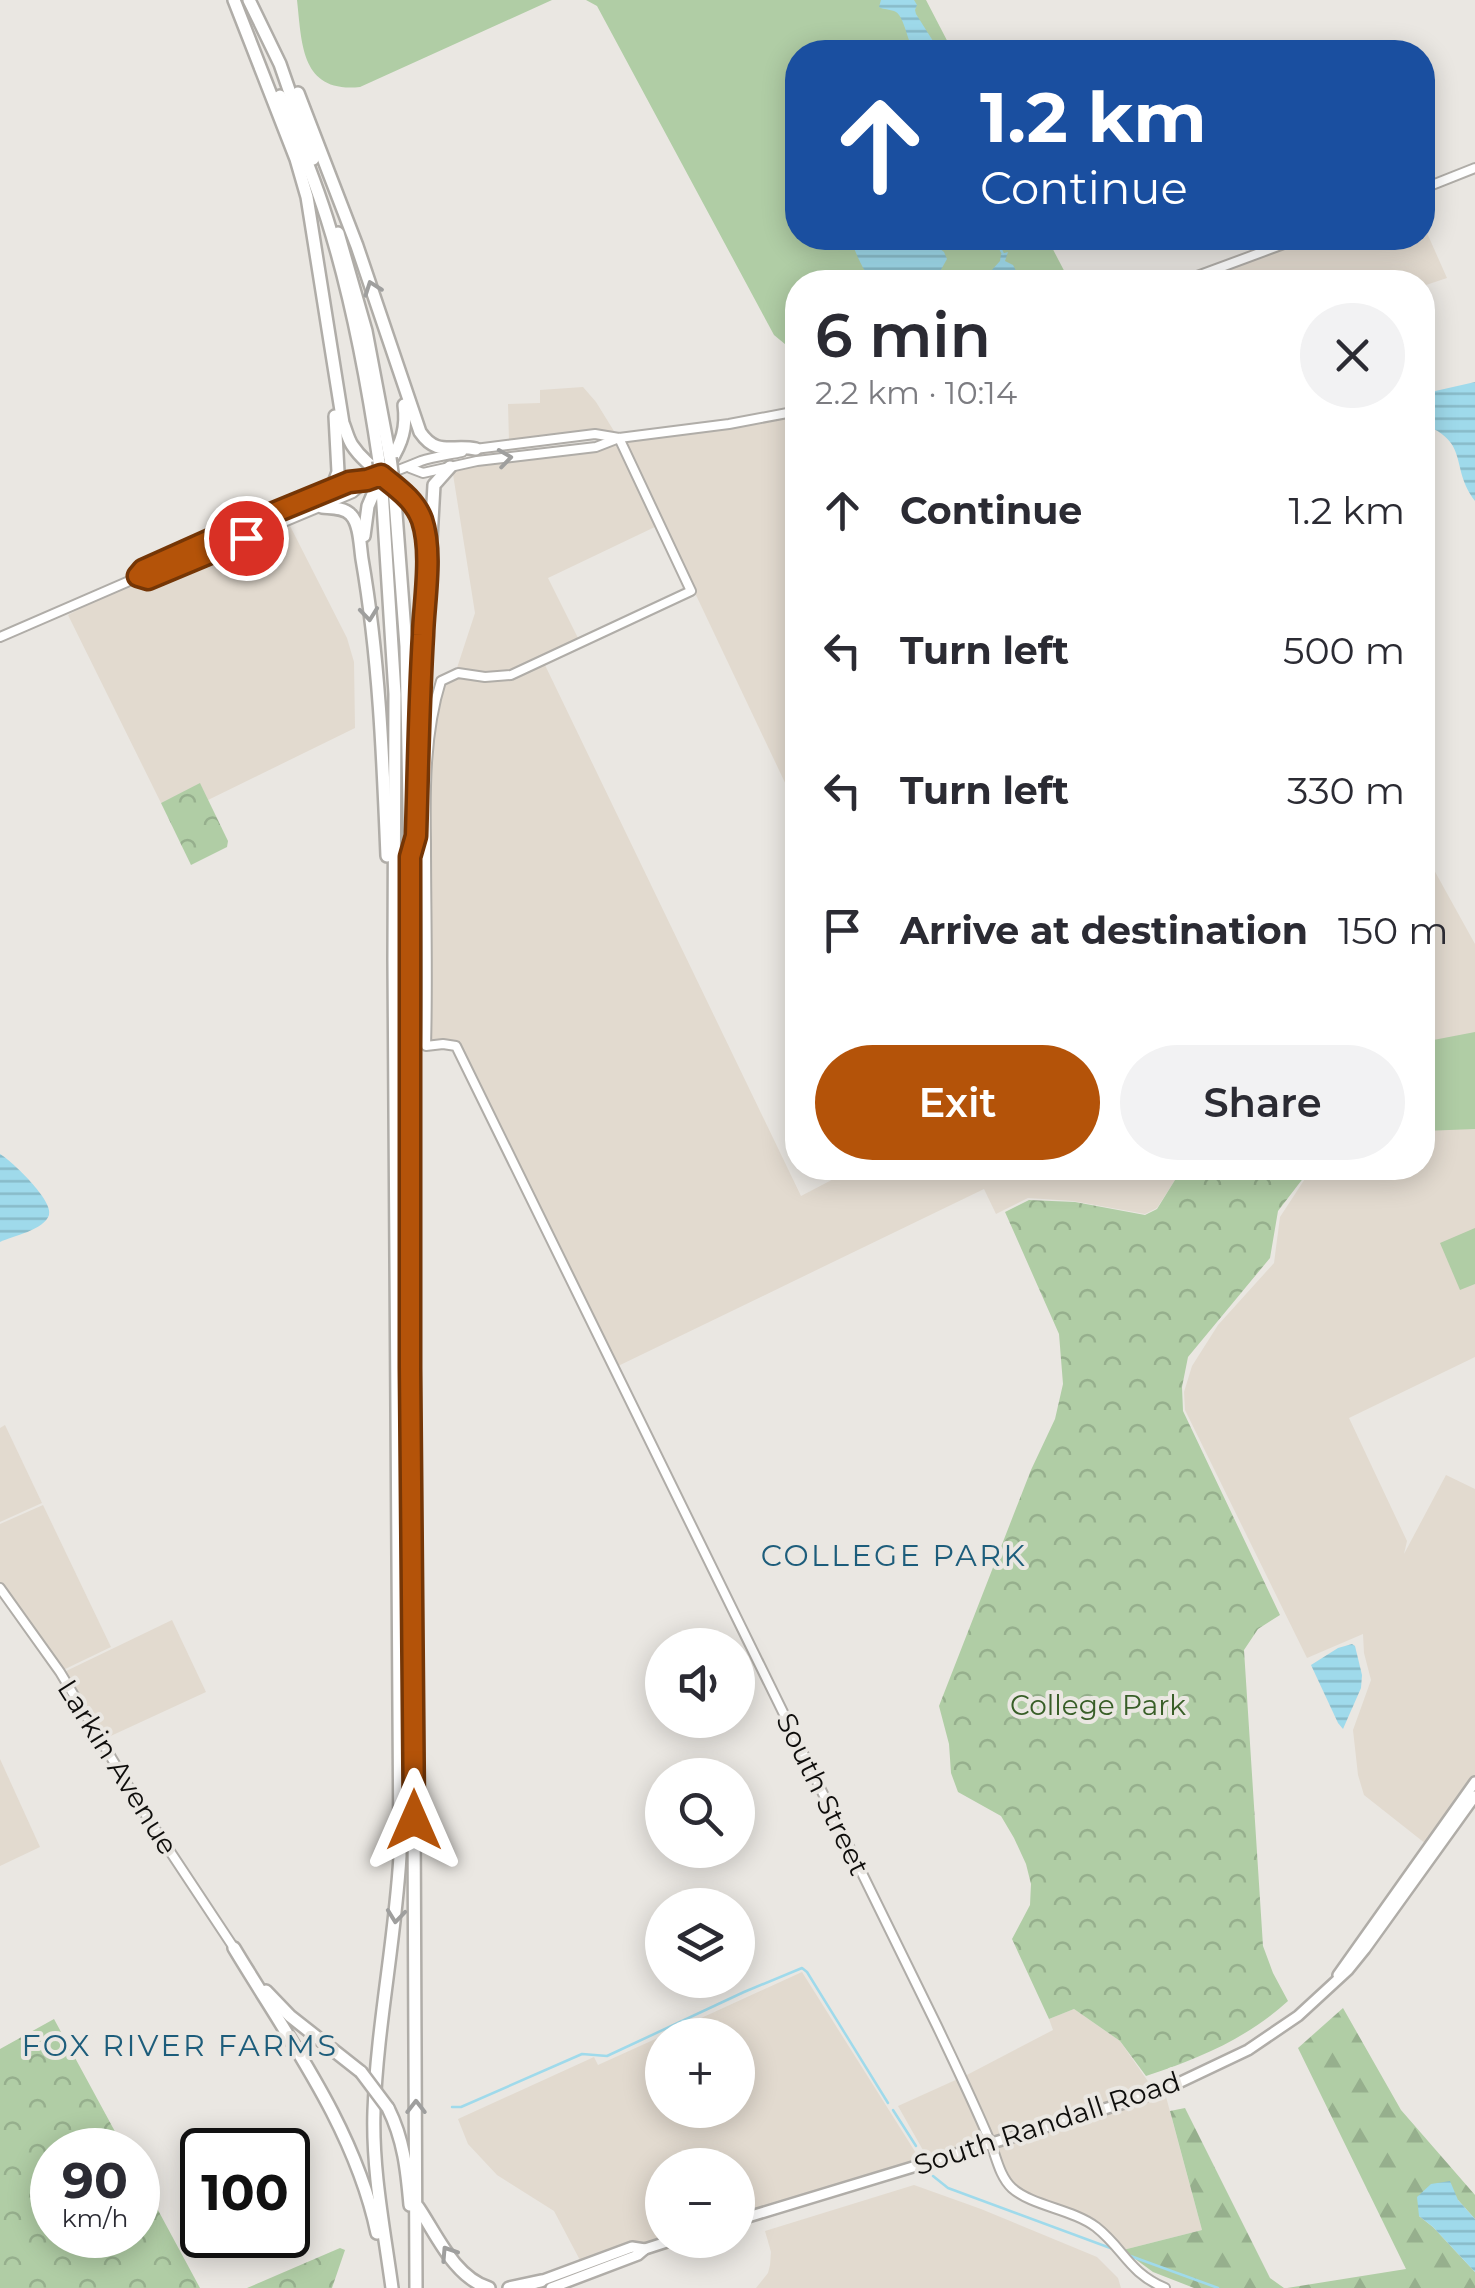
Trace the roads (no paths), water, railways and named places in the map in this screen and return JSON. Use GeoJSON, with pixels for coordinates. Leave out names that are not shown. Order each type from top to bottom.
{"type":"FeatureCollection","features":[{"type":"Feature","properties":{"kind":"highway"},"geometry":{"type":"LineString","coordinates":[[237,0],[307,197],[343,423],[352,446],[411,500],[422,518],[427,576]]}},
{"type":"Feature","properties":{"kind":"highway"},"geometry":{"type":"LineString","coordinates":[[237,0],[294,130],[327,218],[384,459]]}},
{"type":"Feature","properties":{"kind":"highway"},"geometry":{"type":"LineString","coordinates":[[250,0],[280,64],[346,256],[366,331],[406,646],[418,2283]]}},
{"type":"Feature","properties":{"kind":"highway"},"geometry":{"type":"LineString","coordinates":[[280,64],[294,82],[336,192],[420,432],[426,441],[442,449],[476,448]]}},
{"type":"Feature","properties":{"kind":"highway"},"geometry":{"type":"LineString","coordinates":[[332,367],[338,472],[332,488]]}},
{"type":"Feature","properties":{"kind":"highway"},"geometry":{"type":"LineString","coordinates":[[364,570],[365,518],[381,475],[400,447],[406,424],[402,380]]}},
{"type":"Feature","properties":{"kind":"highway"},"geometry":{"type":"LineString","coordinates":[[410,857],[416,836],[434,486],[450,466]]}},
{"type":"Feature","properties":{"kind":"highway"},"geometry":{"type":"LineString","coordinates":[[388,488],[395,694],[400,1856],[374,2114],[377,2187],[390,2288]]}},
{"type":"Feature","properties":{"kind":"highway"},"geometry":{"type":"LineString","coordinates":[[322,507],[352,515],[364,570],[382,749],[394,960]]}},
{"type":"Feature","properties":{"kind":"highway"},"geometry":{"type":"LineString","coordinates":[[234,1948],[330,2106],[347,2141],[370,2203],[390,2288]]}},
{"type":"Feature","properties":{"kind":"highway"},"geometry":{"type":"LineString","coordinates":[[234,1948],[271,1998],[361,2072],[388,2108],[406,2164],[418,2283]]}},
{"type":"Feature","properties":{"kind":"highway"},"geometry":{"type":"LineString","coordinates":[[417,2180],[418,2283]]}},
{"type":"Feature","properties":{"kind":"highway"},"geometry":{"type":"LineString","coordinates":[[418,2206],[458,2268],[474,2282],[489,2288]]}},
{"type":"Feature","properties":{"kind":"highway"},"geometry":{"type":"LineString","coordinates":[[509,2288],[550,2286]]}},
{"type":"Feature","properties":{"kind":"main road","name":"South Randall Road"},"geometry":{"type":"LineString","coordinates":[[1334,1982],[1475,1782]]}},
{"type":"Feature","properties":{"kind":"main road","name":"South Randall Road"},"geometry":{"type":"LineString","coordinates":[[755,2215],[1134,2100],[1208,2070],[1268,2037],[1298,2016],[1348,1970],[1475,1796]]}},
{"type":"Feature","properties":{"kind":"main road"},"geometry":{"type":"LineString","coordinates":[[550,2286],[632,2247],[645,2249]]}},
{"type":"Feature","properties":{"kind":"main road"},"geometry":{"type":"LineString","coordinates":[[524,2288],[550,2286],[645,2250]]}},
{"type":"Feature","properties":{"kind":"street"},"geometry":{"type":"LineString","coordinates":[[1435,184],[1475,168]]}},
{"type":"Feature","properties":{"kind":"street"},"geometry":{"type":"LineString","coordinates":[[1213,270],[1268,250]]}},
{"type":"Feature","properties":{"kind":"street"},"geometry":{"type":"LineString","coordinates":[[410,468],[422,473],[785,414]]}},
{"type":"Feature","properties":{"kind":"street"},"geometry":{"type":"LineString","coordinates":[[0,638],[138,576],[143,570],[349,482],[476,448],[595,434],[620,438]]}},
{"type":"Feature","properties":{"kind":"street","name":"South Street"},"geometry":{"type":"LineString","coordinates":[[620,438],[690,591],[511,675],[458,673],[442,681],[434,703],[428,748],[426,1046],[456,1046],[937,2026],[1002,2174],[1012,2189],[1090,2223],[1134,2270],[1165,2288]]}},
{"type":"Feature","properties":{"kind":"street"},"geometry":{"type":"LineString","coordinates":[[138,576],[148,579],[322,507],[353,493],[367,480]]}},
{"type":"Feature","properties":{"kind":"street","name":"Larkin Avenue"},"geometry":{"type":"LineString","coordinates":[[0,1588],[60,1672],[142,1809],[234,1948]]}},
{"type":"Feature","properties":{"kind":"water"},"geometry":{"type":"Polygon","coordinates":[[[881,0],[914,0],[916,14],[932,40],[909,40],[899,15],[879,7],[881,0]]]}},
{"type":"Feature","properties":{"kind":"water"},"geometry":{"type":"Polygon","coordinates":[[[941,250],[947,259],[941,270],[864,270],[855,251],[941,250]]]}},
{"type":"Feature","properties":{"kind":"water"},"geometry":{"type":"Polygon","coordinates":[[[1008,252],[1005,261],[1016,270],[992,270],[1001,254],[1008,252]]]}},
{"type":"Feature","properties":{"kind":"water"},"geometry":{"type":"Polygon","coordinates":[[[1475,382],[1475,501],[1454,447],[1435,430],[1435,391],[1475,382]]]}},
{"type":"Feature","properties":{"kind":"water"},"geometry":{"type":"Polygon","coordinates":[[[0,1154],[39,1191],[49,1215],[35,1229],[0,1242],[0,1154]]]}},
{"type":"Feature","properties":{"kind":"water"},"geometry":{"type":"Polygon","coordinates":[[[1352,1644],[1362,1675],[1361,1688],[1343,1729],[1311,1665],[1352,1644]]]}},
{"type":"Feature","properties":{"kind":"water"},"geometry":{"type":"Polygon","coordinates":[[[1450,2181],[1458,2200],[1475,2219],[1475,2272],[1419,2216],[1417,2197],[1431,2184],[1450,2181]]]}},
{"type":"Feature","properties":{"kind":"waterway"},"geometry":{"type":"LineString","coordinates":[[1001,250],[1003,254]]}},
{"type":"Feature","properties":{"kind":"waterway"},"geometry":{"type":"LineString","coordinates":[[452,2107],[461,2107],[582,2054],[607,2056],[802,1968],[888,2103]]}},
{"type":"Feature","properties":{"kind":"waterway"},"geometry":{"type":"LineString","coordinates":[[893,2110],[916,2146]]}},
{"type":"Feature","properties":{"kind":"waterway"},"geometry":{"type":"LineString","coordinates":[[933,2176],[948,2188],[1113,2249]]}},
{"type":"Feature","properties":{"kind":"waterway"},"geometry":{"type":"LineString","coordinates":[[1125,2254],[1218,2288]]}},
{"type":"Feature","properties":{"kind":"district","name":"COLLEGE PARK"},"geometry":{"type":"Point","coordinates":[894,1556]}},
{"type":"Feature","properties":{"kind":"district","name":"FOX RIVER FARMS"},"geometry":{"type":"Point","coordinates":[180,2046]}},
{"type":"Feature","properties":{"kind":"park label","name":"College Park"},"geometry":{"type":"Point","coordinates":[1098,1705]}}]}
